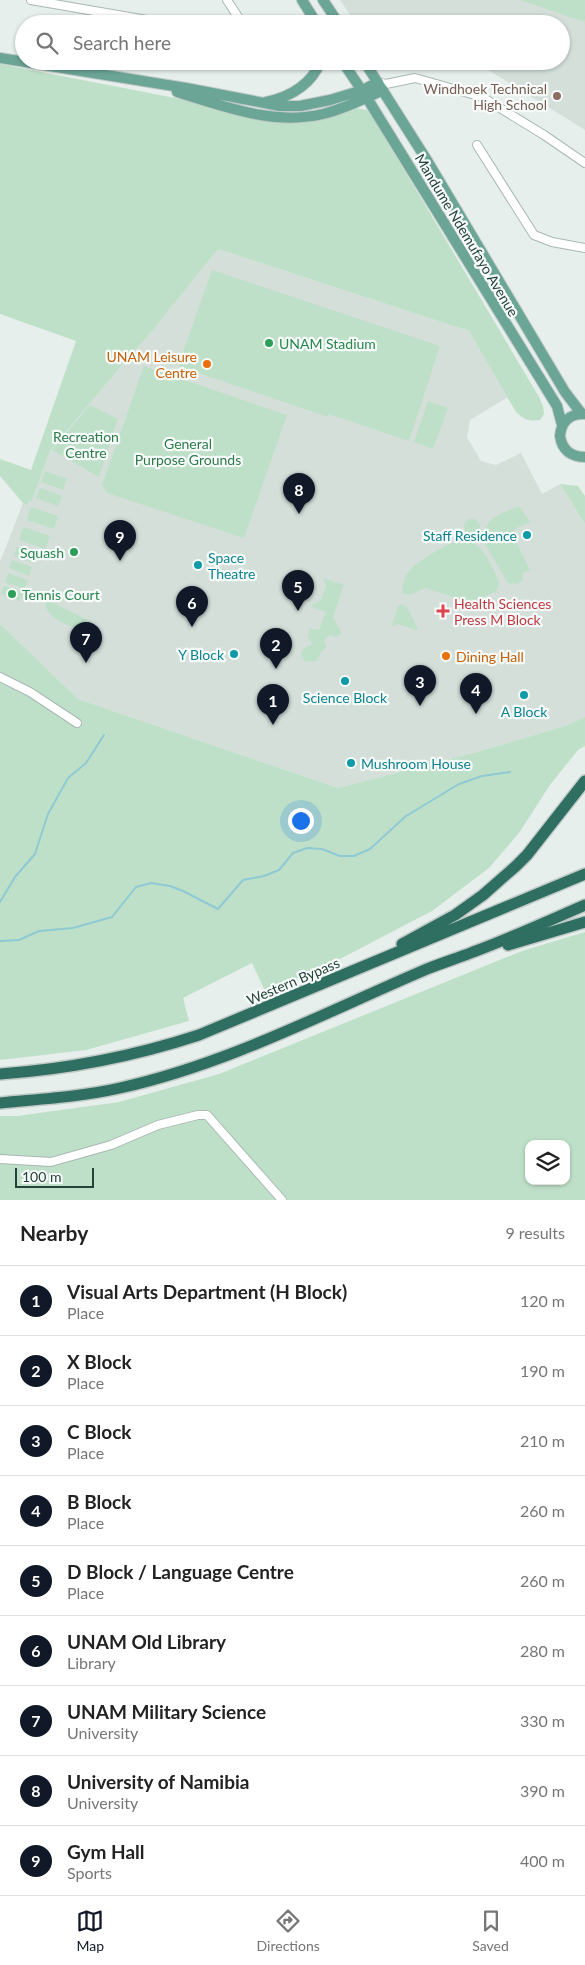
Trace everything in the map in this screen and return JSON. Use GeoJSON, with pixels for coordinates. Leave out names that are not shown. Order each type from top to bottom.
{"type":"FeatureCollection","features":[{"type":"Feature","properties":{"kind":"highway"},"geometry":{"type":"LineString","coordinates":[[258,1012],[423,934],[465,908],[527,855],[585,781]]}},
{"type":"Feature","properties":{"kind":"highway","name":"Western Bypass"},"geometry":{"type":"LineString","coordinates":[[0,1074],[71,1067],[124,1057],[199,1035],[585,874]]}},
{"type":"Feature","properties":{"kind":"highway"},"geometry":{"type":"LineString","coordinates":[[0,1103],[61,1098],[97,1092],[143,1082],[186,1069],[236,1052],[427,969],[472,953],[585,906]]}},
{"type":"Feature","properties":{"kind":"highway"},"geometry":{"type":"LineString","coordinates":[[427,969],[585,922]]}},
{"type":"Feature","properties":{"kind":"main road"},"geometry":{"type":"LineString","coordinates":[[302,0],[311,15]]}},
{"type":"Feature","properties":{"kind":"main road"},"geometry":{"type":"LineString","coordinates":[[324,0],[333,15]]}},
{"type":"Feature","properties":{"kind":"main road"},"geometry":{"type":"LineString","coordinates":[[0,58],[15,61]]}},
{"type":"Feature","properties":{"kind":"main road"},"geometry":{"type":"LineString","coordinates":[[71,70],[186,88],[280,106],[300,106],[365,94]]}},
{"type":"Feature","properties":{"kind":"main road"},"geometry":{"type":"LineString","coordinates":[[260,103],[275,100],[294,92],[311,78],[316,70]]}},
{"type":"Feature","properties":{"kind":"main road","name":"Mandume Ndemufayo Avenue"},"geometry":{"type":"LineString","coordinates":[[348,70],[365,94],[557,406],[562,426],[560,439],[567,452],[575,456],[585,457]]}},
{"type":"Feature","properties":{"kind":"main road","name":"Mandume Ndemufayo Avenue"},"geometry":{"type":"LineString","coordinates":[[371,70],[382,85],[579,414],[562,426]]}},
{"type":"Feature","properties":{"kind":"main road"},"geometry":{"type":"LineString","coordinates":[[147,83],[242,111],[297,118],[322,114],[382,85]]}},
{"type":"Feature","properties":{"kind":"street"},"geometry":{"type":"LineString","coordinates":[[31,0],[118,15]]}},
{"type":"Feature","properties":{"kind":"street"},"geometry":{"type":"LineString","coordinates":[[227,0],[236,15]]}},
{"type":"Feature","properties":{"kind":"street"},"geometry":{"type":"LineString","coordinates":[[382,85],[415,78],[482,97],[585,163]]}},
{"type":"Feature","properties":{"kind":"street"},"geometry":{"type":"LineString","coordinates":[[477,145],[534,236],[552,242],[585,248]]}},
{"type":"Feature","properties":{"kind":"street"},"geometry":{"type":"LineString","coordinates":[[0,677],[30,692],[77,723]]}},
{"type":"Feature","properties":{"kind":"street"},"geometry":{"type":"LineString","coordinates":[[0,1159],[51,1162],[110,1145],[158,1125],[198,1115],[207,1115],[282,1200]]}},
{"type":"Feature","properties":{"kind":"shaded area","name":"Windhoek Technical High School"},"geometry":{"type":"Polygon","coordinates":[[[340,0],[585,0],[585,130],[488,70],[570,70],[570,15],[350,15],[340,0]]]}},
{"type":"Feature","properties":{"kind":"shaded area"},"geometry":{"type":"Polygon","coordinates":[[[218,249],[469,331],[508,397],[470,420],[467,437],[481,461],[496,465],[521,453],[542,494],[560,484],[585,524],[585,717],[565,726],[477,752],[338,788],[78,699],[0,624],[0,562],[23,503],[28,505],[29,500],[32,501],[50,451],[148,336],[218,249]]]}},
{"type":"Feature","properties":{"kind":"green space"},"geometry":{"type":"Polygon","coordinates":[[[520,0],[585,0],[585,22],[570,17],[570,15],[564,15],[520,0]]]}},
{"type":"Feature","properties":{"kind":"green space"},"geometry":{"type":"Polygon","coordinates":[[[0,64],[15,67],[15,70],[31,70],[268,116],[355,108],[367,110],[376,122],[539,397],[544,414],[540,420],[532,421],[516,412],[469,331],[218,249],[148,336],[50,451],[32,501],[29,501],[28,505],[23,503],[0,476],[0,459],[31,470],[76,341],[0,314],[0,64]]]}},
{"type":"Feature","properties":{"kind":"green space","name":"UNAM Stadium"},"geometry":{"type":"Polygon","coordinates":[[[212,270],[440,346],[409,441],[329,414],[328,417],[178,366],[212,270]]]}},
{"type":"Feature","properties":{"kind":"green space","name":"General Purpose Grounds"},"geometry":{"type":"Polygon","coordinates":[[[144,366],[287,415],[244,538],[107,493],[102,485],[144,366]]]}},
{"type":"Feature","properties":{"kind":"green space"},"geometry":{"type":"Polygon","coordinates":[[[428,401],[448,408],[433,449],[414,442],[428,401]]]}},
{"type":"Feature","properties":{"kind":"green space","name":"Recreation Centre"},"geometry":{"type":"Polygon","coordinates":[[[90,405],[118,419],[99,477],[52,450],[90,405]]]}},
{"type":"Feature","properties":{"kind":"green space"},"geometry":{"type":"Polygon","coordinates":[[[45,471],[67,479],[63,490],[41,482],[45,471]]]}},
{"type":"Feature","properties":{"kind":"green space"},"geometry":{"type":"Polygon","coordinates":[[[560,484],[578,486],[585,496],[585,524],[560,484]]]}},
{"type":"Feature","properties":{"kind":"green space"},"geometry":{"type":"Polygon","coordinates":[[[40,488],[62,496],[58,506],[36,498],[40,488]]]}},
{"type":"Feature","properties":{"kind":"green space"},"geometry":{"type":"Polygon","coordinates":[[[519,506],[530,522],[517,528],[512,533],[530,570],[522,573],[523,580],[517,584],[508,583],[485,544],[484,535],[486,528],[493,519],[519,506]]]}},
{"type":"Feature","properties":{"kind":"green space"},"geometry":{"type":"Polygon","coordinates":[[[31,507],[58,516],[54,529],[27,520],[31,507]]]}},
{"type":"Feature","properties":{"kind":"green space"},"geometry":{"type":"Polygon","coordinates":[[[472,519],[480,527],[472,535],[464,527],[472,519]]]}},
{"type":"Feature","properties":{"kind":"green space"},"geometry":{"type":"Polygon","coordinates":[[[23,527],[50,536],[45,549],[19,540],[23,527]]]}},
{"type":"Feature","properties":{"kind":"green space"},"geometry":{"type":"Polygon","coordinates":[[[466,539],[477,546],[490,562],[499,581],[497,591],[470,603],[426,588],[409,595],[402,593],[405,578],[414,566],[445,547],[466,539]]]}},
{"type":"Feature","properties":{"kind":"green space"},"geometry":{"type":"Polygon","coordinates":[[[17,547],[36,554],[33,563],[14,556],[17,547]]]}},
{"type":"Feature","properties":{"kind":"green space"},"geometry":{"type":"Polygon","coordinates":[[[12,560],[32,567],[29,576],[9,568],[12,560]]]}},
{"type":"Feature","properties":{"kind":"green space"},"geometry":{"type":"Polygon","coordinates":[[[8,573],[28,580],[25,589],[5,582],[8,573]]]}},
{"type":"Feature","properties":{"kind":"green space"},"geometry":{"type":"Polygon","coordinates":[[[323,578],[344,585],[333,617],[342,633],[336,637],[330,635],[324,640],[326,648],[321,652],[317,661],[305,662],[301,654],[303,649],[312,644],[308,636],[310,628],[319,630],[326,612],[310,606],[321,600],[326,585],[323,578]]]}},
{"type":"Feature","properties":{"kind":"green space","name":"Tennis Court"},"geometry":{"type":"Polygon","coordinates":[[[4,586],[24,593],[20,601],[1,594],[4,586]]]}},
{"type":"Feature","properties":{"kind":"green space"},"geometry":{"type":"Polygon","coordinates":[[[47,594],[56,596],[53,603],[90,621],[96,630],[95,634],[60,622],[53,617],[45,603],[47,594]]]}},
{"type":"Feature","properties":{"kind":"green space"},"geometry":{"type":"Polygon","coordinates":[[[401,604],[407,607],[418,629],[415,630],[399,624],[391,627],[398,607],[401,604]]]}},
{"type":"Feature","properties":{"kind":"green space"},"geometry":{"type":"Polygon","coordinates":[[[0,624],[78,699],[338,788],[477,752],[565,726],[585,717],[585,746],[578,750],[550,785],[519,833],[489,868],[432,911],[336,961],[266,993],[252,963],[183,998],[189,1021],[86,1050],[0,1060],[0,624]]]}},
{"type":"Feature","properties":{"kind":"green space"},"geometry":{"type":"Polygon","coordinates":[[[585,932],[585,1200],[0,1200],[0,1116],[17,1116],[119,1102],[219,1074],[522,951],[585,932]]]}},
{"type":"Feature","properties":{"kind":"waterway"},"geometry":{"type":"LineString","coordinates":[[0,902],[15,877],[35,854],[48,814],[68,778],[86,763],[104,735]]}},
{"type":"Feature","properties":{"kind":"waterway"},"geometry":{"type":"LineString","coordinates":[[0,941],[19,940],[39,931],[73,928],[112,917],[136,887],[151,883],[170,886],[183,891],[218,909],[243,880],[264,876],[279,870],[293,853],[307,848],[322,849],[340,856],[354,856],[370,849],[406,816],[459,784],[482,776],[510,772]]}},
{"type":"Feature","properties":{"kind":"place","name":"Windhoek Technical High School"},"geometry":{"type":"Point","coordinates":[557,96]}},
{"type":"Feature","properties":{"kind":"place","name":"UNAM Stadium"},"geometry":{"type":"Point","coordinates":[269,343]}},
{"type":"Feature","properties":{"kind":"place","name":"UNAM Leisure Centre"},"geometry":{"type":"Point","coordinates":[207,364]}},
{"type":"Feature","properties":{"kind":"place","name":"University of Namibia"},"geometry":{"type":"Point","coordinates":[299,514]}},
{"type":"Feature","properties":{"kind":"place","name":"Staff Residence"},"geometry":{"type":"Point","coordinates":[527,535]}},
{"type":"Feature","properties":{"kind":"place","name":"Squash"},"geometry":{"type":"Point","coordinates":[74,552]}},
{"type":"Feature","properties":{"kind":"place","name":"Gym Hall"},"geometry":{"type":"Point","coordinates":[120,561]}},
{"type":"Feature","properties":{"kind":"place","name":"Space Theatre"},"geometry":{"type":"Point","coordinates":[198,565]}},
{"type":"Feature","properties":{"kind":"place","name":"Tennis Court"},"geometry":{"type":"Point","coordinates":[12,594]}},
{"type":"Feature","properties":{"kind":"place","name":"D Block / Language Centre"},"geometry":{"type":"Point","coordinates":[298,611]}},
{"type":"Feature","properties":{"kind":"place","name":"Health Sciences Press M Block"},"geometry":{"type":"Point","coordinates":[443,611]}},
{"type":"Feature","properties":{"kind":"place","name":"UNAM Old Library"},"geometry":{"type":"Point","coordinates":[192,627]}},
{"type":"Feature","properties":{"kind":"place","name":"Y Block"},"geometry":{"type":"Point","coordinates":[234,654]}},
{"type":"Feature","properties":{"kind":"place","name":"Dining Hall"},"geometry":{"type":"Point","coordinates":[446,656]}},
{"type":"Feature","properties":{"kind":"place","name":"UNAM Military Science"},"geometry":{"type":"Point","coordinates":[86,663]}},
{"type":"Feature","properties":{"kind":"place","name":"X Block"},"geometry":{"type":"Point","coordinates":[276,669]}},
{"type":"Feature","properties":{"kind":"place","name":"Science Block"},"geometry":{"type":"Point","coordinates":[345,681]}},
{"type":"Feature","properties":{"kind":"place","name":"A Block"},"geometry":{"type":"Point","coordinates":[524,695]}},
{"type":"Feature","properties":{"kind":"place","name":"C Block"},"geometry":{"type":"Point","coordinates":[420,706]}},
{"type":"Feature","properties":{"kind":"place","name":"B Block"},"geometry":{"type":"Point","coordinates":[476,714]}},
{"type":"Feature","properties":{"kind":"place","name":"Visual Arts Department (H Block)"},"geometry":{"type":"Point","coordinates":[273,725]}},
{"type":"Feature","properties":{"kind":"place","name":"Mushroom House"},"geometry":{"type":"Point","coordinates":[351,763]}}]}
